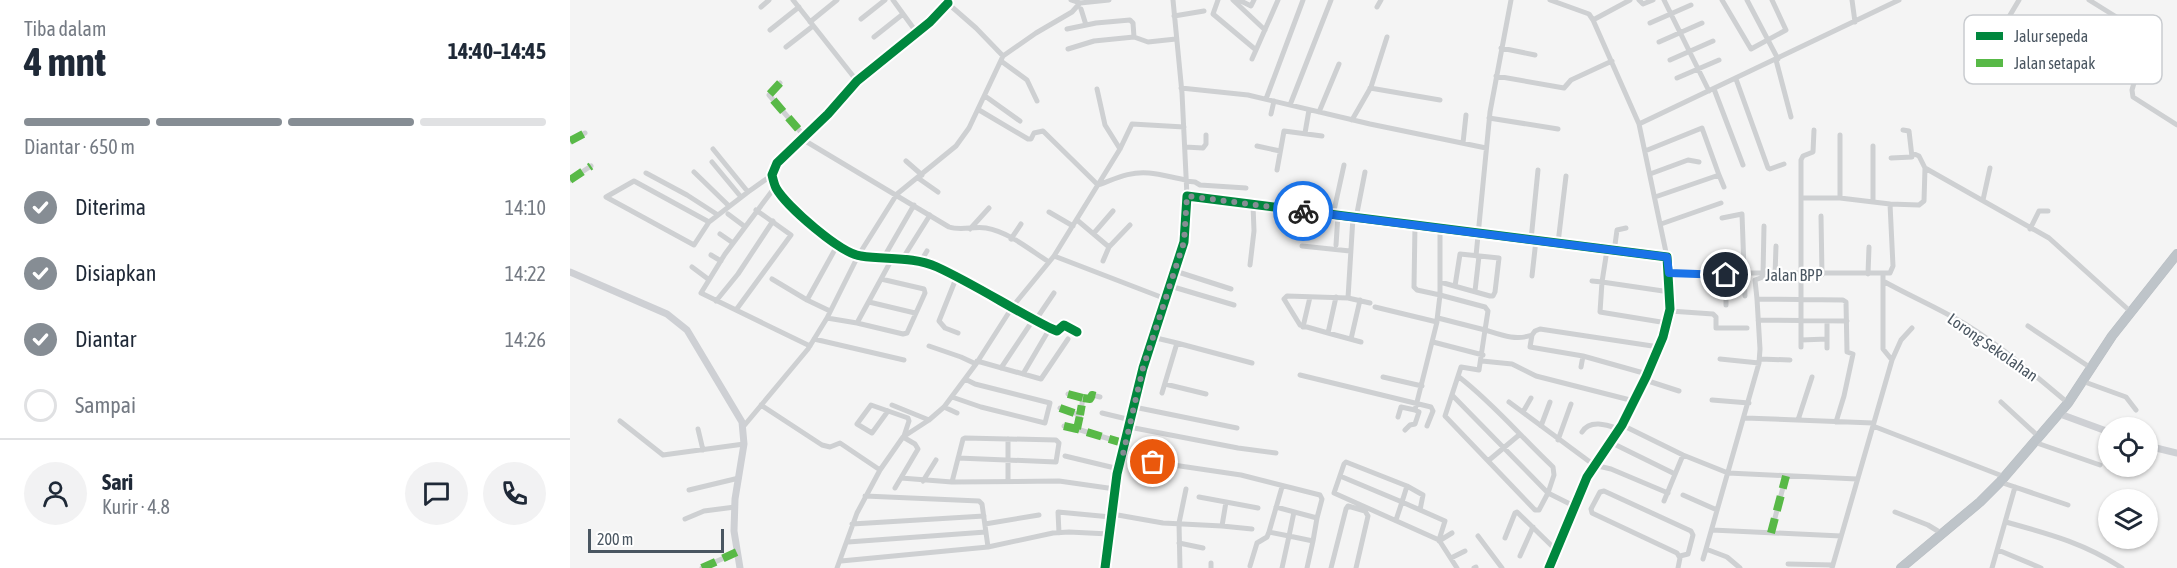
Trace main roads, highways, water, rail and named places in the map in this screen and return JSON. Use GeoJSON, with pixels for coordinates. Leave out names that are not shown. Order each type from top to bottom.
{"type":"FeatureCollection","features":[{"type":"Feature","properties":{"kind":"highway"},"geometry":{"type":"LineString","coordinates":[[1901,568],[1980,502],[2003,479],[2060,414],[2131,312],[2177,254]]}}]}
